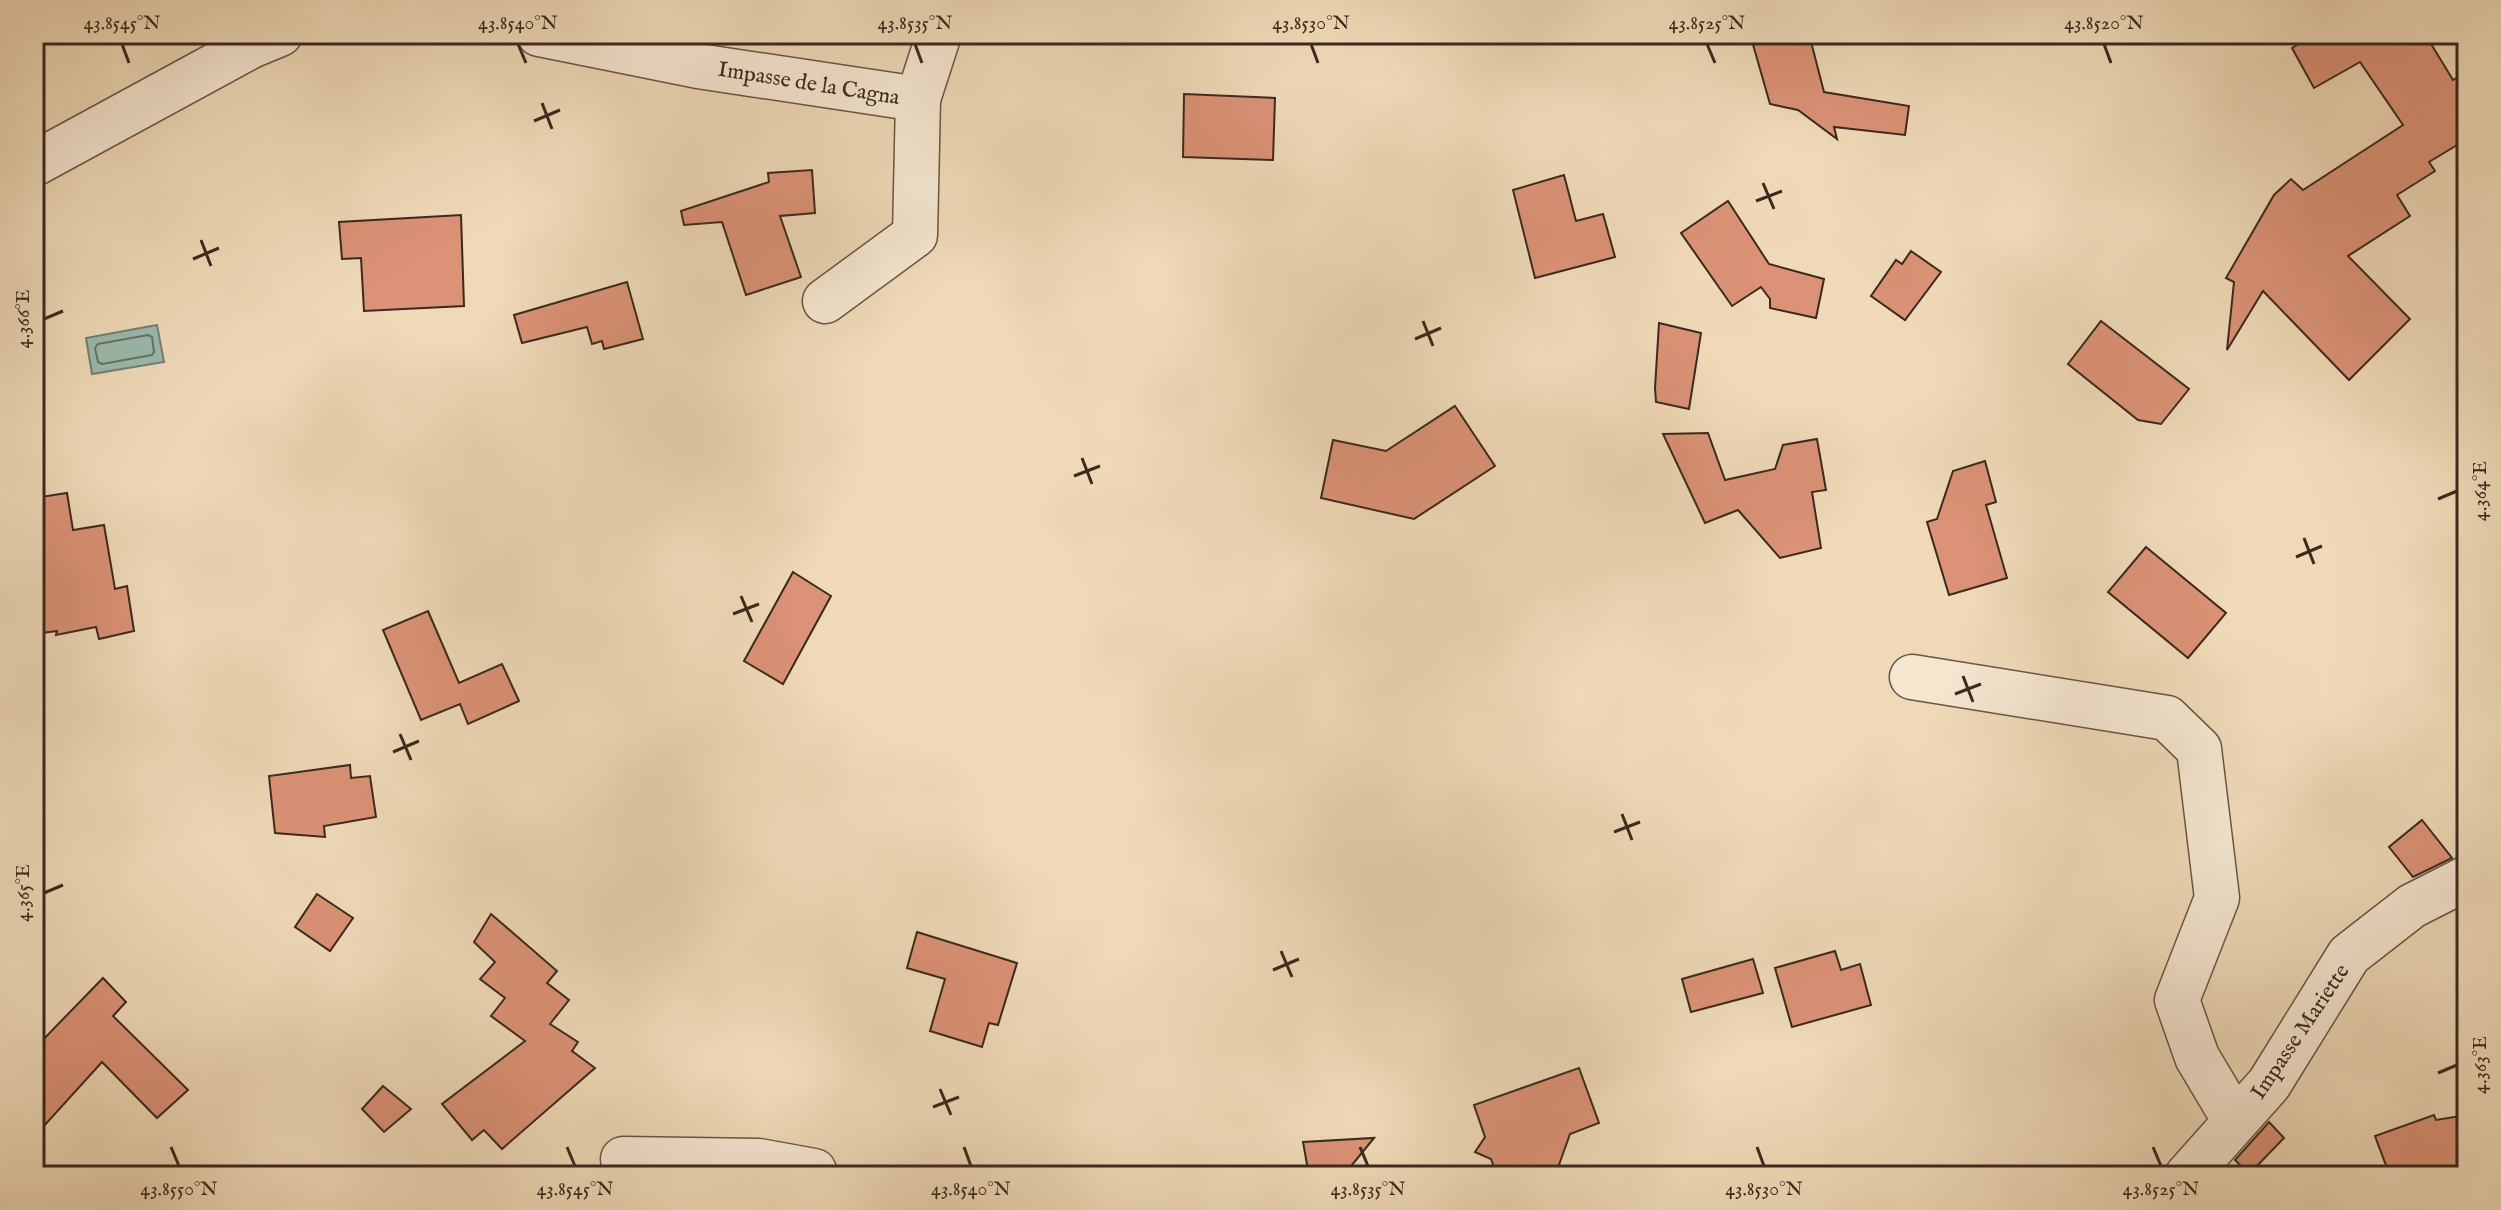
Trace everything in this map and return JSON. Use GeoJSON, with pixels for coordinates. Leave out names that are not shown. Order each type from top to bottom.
{"type":"FeatureCollection","features":[{"type":"Feature","properties":{"kind":"street"},"geometry":{"type":"LineString","coordinates":[[34,164],[251,46],[280,34]]}},
{"type":"Feature","properties":{"kind":"street","name":"Impasse de la Cagna"},"geometry":{"type":"LineString","coordinates":[[539,34],[698,66],[918,99],[939,34]]}},
{"type":"Feature","properties":{"kind":"street"},"geometry":{"type":"LineString","coordinates":[[825,301],[915,235],[918,99]]}},
{"type":"Feature","properties":{"kind":"street"},"geometry":{"type":"LineString","coordinates":[[1912,677],[2167,718],[2199,749],[2217,898],[2177,1000],[2197,1057],[2235,1121]]}},
{"type":"Feature","properties":{"kind":"street","name":"Impasse Mariette"},"geometry":{"type":"LineString","coordinates":[[2187,1176],[2269,1084],[2349,955],[2412,906],[2467,878]]}},
{"type":"Feature","properties":{"kind":"street"},"geometry":{"type":"LineString","coordinates":[[623,1159],[759,1161],[814,1171],[816,1176]]}},
{"type":"Feature","properties":{"kind":"water"},"geometry":{"type":"Polygon","coordinates":[[[157,325],[164,362],[92,374],[86,338],[157,325]]]}},
{"type":"Feature","properties":{"kind":"building"},"geometry":{"type":"Polygon","coordinates":[[[1750,34],[1809,34],[1824,92],[1909,106],[1905,135],[1834,127],[1837,139],[1798,110],[1770,104],[1750,34]]]}},
{"type":"Feature","properties":{"kind":"building"},"geometry":{"type":"Polygon","coordinates":[[[2315,34],[2425,34],[2453,80],[2467,72],[2467,139],[2429,162],[2435,171],[2397,195],[2410,216],[2348,256],[2410,319],[2349,380],[2263,291],[2227,350],[2234,282],[2226,278],[2274,195],[2291,179],[2303,190],[2403,125],[2360,62],[2314,88],[2292,48],[2315,34]]]}},
{"type":"Feature","properties":{"kind":"building"},"geometry":{"type":"Polygon","coordinates":[[[1184,94],[1275,98],[1273,160],[1183,157],[1184,94]]]}},
{"type":"Feature","properties":{"kind":"building"},"geometry":{"type":"Polygon","coordinates":[[[812,170],[815,213],[780,216],[801,277],[746,295],[722,222],[684,225],[681,211],[769,182],[768,173],[812,170]]]}},
{"type":"Feature","properties":{"kind":"building"},"geometry":{"type":"Polygon","coordinates":[[[1564,175],[1576,221],[1603,214],[1615,257],[1535,278],[1513,190],[1564,175]]]}},
{"type":"Feature","properties":{"kind":"building"},"geometry":{"type":"Polygon","coordinates":[[[1728,201],[1769,264],[1824,279],[1816,318],[1770,308],[1770,299],[1761,287],[1732,306],[1681,233],[1728,201]]]}},
{"type":"Feature","properties":{"kind":"building"},"geometry":{"type":"Polygon","coordinates":[[[461,215],[464,306],[364,311],[361,258],[342,259],[339,222],[461,215]]]}},
{"type":"Feature","properties":{"kind":"building"},"geometry":{"type":"Polygon","coordinates":[[[1911,251],[1941,272],[1905,320],[1871,296],[1896,260],[1902,264],[1911,251]]]}},
{"type":"Feature","properties":{"kind":"building"},"geometry":{"type":"Polygon","coordinates":[[[627,282],[643,339],[604,349],[602,341],[592,344],[587,327],[522,343],[514,315],[627,282]]]}},
{"type":"Feature","properties":{"kind":"building"},"geometry":{"type":"Polygon","coordinates":[[[2101,321],[2189,389],[2161,424],[2138,420],[2068,364],[2101,321]]]}},
{"type":"Feature","properties":{"kind":"building"},"geometry":{"type":"Polygon","coordinates":[[[1659,323],[1701,333],[1689,409],[1656,402],[1659,323]]]}},
{"type":"Feature","properties":{"kind":"building"},"geometry":{"type":"Polygon","coordinates":[[[1455,406],[1495,466],[1414,519],[1321,498],[1333,440],[1386,451],[1455,406]]]}},
{"type":"Feature","properties":{"kind":"building"},"geometry":{"type":"Polygon","coordinates":[[[1708,433],[1725,480],[1775,469],[1783,445],[1817,439],[1826,490],[1812,492],[1821,548],[1780,558],[1738,510],[1705,523],[1663,434],[1708,433]]]}},
{"type":"Feature","properties":{"kind":"building"},"geometry":{"type":"Polygon","coordinates":[[[1985,461],[1996,502],[1986,505],[2007,578],[1949,595],[1927,522],[1937,519],[1953,471],[1985,461]]]}},
{"type":"Feature","properties":{"kind":"building"},"geometry":{"type":"Polygon","coordinates":[[[67,493],[73,530],[104,525],[115,589],[127,586],[134,631],[99,639],[96,627],[56,635],[57,631],[34,634],[34,498],[67,493]]]}},
{"type":"Feature","properties":{"kind":"building"},"geometry":{"type":"Polygon","coordinates":[[[2146,547],[2226,613],[2188,658],[2108,592],[2146,547]]]}},
{"type":"Feature","properties":{"kind":"building"},"geometry":{"type":"Polygon","coordinates":[[[793,572],[831,596],[783,684],[744,661],[793,572]]]}},
{"type":"Feature","properties":{"kind":"building"},"geometry":{"type":"Polygon","coordinates":[[[428,611],[459,683],[502,664],[519,701],[468,724],[460,704],[421,720],[383,630],[428,611]]]}},
{"type":"Feature","properties":{"kind":"building"},"geometry":{"type":"Polygon","coordinates":[[[350,765],[351,778],[370,776],[376,817],[324,826],[325,837],[275,833],[269,776],[350,765]]]}},
{"type":"Feature","properties":{"kind":"building"},"geometry":{"type":"Polygon","coordinates":[[[2422,820],[2452,858],[2413,877],[2389,847],[2422,820]]]}},
{"type":"Feature","properties":{"kind":"building"},"geometry":{"type":"Polygon","coordinates":[[[317,894],[353,918],[330,951],[295,927],[317,894]]]}},
{"type":"Feature","properties":{"kind":"building"},"geometry":{"type":"Polygon","coordinates":[[[491,914],[557,971],[547,983],[569,1000],[550,1024],[578,1042],[572,1051],[595,1068],[502,1149],[484,1130],[472,1140],[442,1104],[525,1041],[491,1016],[505,998],[480,979],[495,962],[474,942],[491,914]]]}},
{"type":"Feature","properties":{"kind":"building"},"geometry":{"type":"Polygon","coordinates":[[[917,932],[1017,963],[998,1025],[989,1023],[982,1047],[930,1031],[945,979],[907,968],[917,932]]]}},
{"type":"Feature","properties":{"kind":"building"},"geometry":{"type":"Polygon","coordinates":[[[1835,951],[1841,970],[1860,964],[1871,1005],[1792,1027],[1775,968],[1835,951]]]}},
{"type":"Feature","properties":{"kind":"building"},"geometry":{"type":"Polygon","coordinates":[[[1753,959],[1763,993],[1691,1012],[1682,979],[1753,959]]]}},
{"type":"Feature","properties":{"kind":"building"},"geometry":{"type":"Polygon","coordinates":[[[103,978],[126,1002],[113,1016],[188,1090],[157,1118],[102,1062],[34,1137],[34,1049],[103,978]]]}},
{"type":"Feature","properties":{"kind":"building"},"geometry":{"type":"Polygon","coordinates":[[[1579,1068],[1599,1123],[1570,1134],[1555,1176],[1497,1176],[1491,1159],[1475,1152],[1485,1137],[1474,1105],[1579,1068]]]}},
{"type":"Feature","properties":{"kind":"building"},"geometry":{"type":"Polygon","coordinates":[[[383,1086],[411,1109],[384,1132],[362,1109],[383,1086]]]}},
{"type":"Feature","properties":{"kind":"building"},"geometry":{"type":"Polygon","coordinates":[[[2434,1115],[2436,1120],[2467,1115],[2467,1176],[2390,1176],[2375,1136],[2434,1115]]]}},
{"type":"Feature","properties":{"kind":"building"},"geometry":{"type":"Polygon","coordinates":[[[2269,1122],[2284,1138],[2249,1174],[2235,1160],[2269,1122]]]}},
{"type":"Feature","properties":{"kind":"building"},"geometry":{"type":"Polygon","coordinates":[[[1374,1138],[1343,1176],[1309,1176],[1303,1142],[1374,1138]]]}}]}
